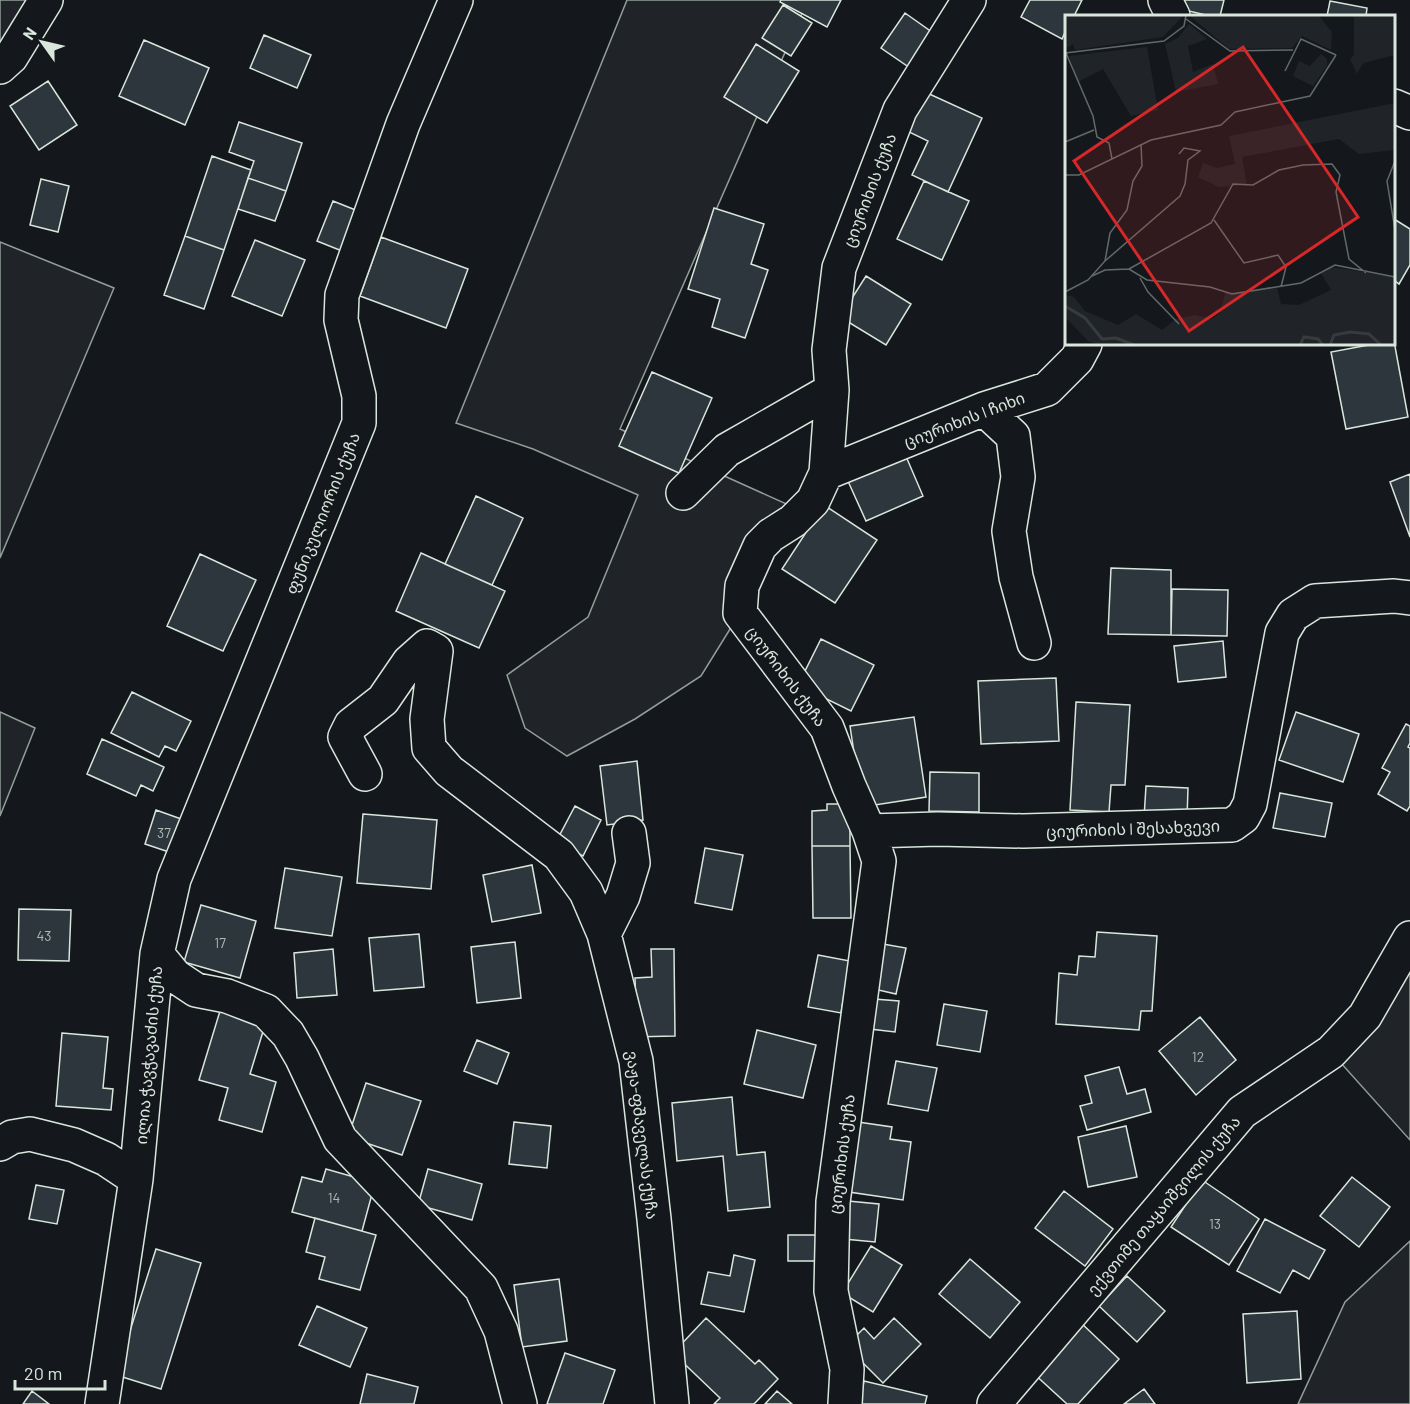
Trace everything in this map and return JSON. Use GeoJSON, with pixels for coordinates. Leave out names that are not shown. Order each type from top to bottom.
{"type":"FeatureCollection","features":[{"type":"Feature","properties":{"kind":"street"},"geometry":{"type":"LineString","coordinates":[[0,67],[11,57],[46,0]]}},
{"type":"Feature","properties":{"kind":"street","name":"ფუნიკულიორის ქუჩა"},"geometry":{"type":"LineString","coordinates":[[157,954],[174,879],[358,423],[359,396],[341,320],[342,295],[403,124],[456,0]]}},
{"type":"Feature","properties":{"kind":"street","name":"ციურიხის ქუჩა"},"geometry":{"type":"LineString","coordinates":[[845,1404],[847,1369],[831,1291],[833,1202],[879,861],[827,728],[740,613],[742,586],[760,546],[771,535],[793,521],[813,501],[826,473],[832,390],[828,350],[838,268],[900,110],[969,0]]}},
{"type":"Feature","properties":{"kind":"street"},"geometry":{"type":"LineString","coordinates":[[1165,0],[1172,15]]}},
{"type":"Feature","properties":{"kind":"street"},"geometry":{"type":"LineString","coordinates":[[1395,106],[1410,113]]}},
{"type":"Feature","properties":{"kind":"street","name":"ციურიხის I ჩიხი"},"geometry":{"type":"LineString","coordinates":[[826,473],[984,409],[1047,389],[1077,359],[1084,345]]}},
{"type":"Feature","properties":{"kind":"street"},"geometry":{"type":"LineString","coordinates":[[683,493],[727,450],[832,390]]}},
{"type":"Feature","properties":{"kind":"street"},"geometry":{"type":"LineString","coordinates":[[984,409],[1013,436],[1018,477],[1009,531],[1016,577],[1034,643]]}},
{"type":"Feature","properties":{"kind":"street","name":"ციურიხის I შესახვევი"},"geometry":{"type":"LineString","coordinates":[[869,831],[938,829],[1023,831],[1232,825],[1243,817],[1250,804],[1282,633],[1293,615],[1315,601],[1394,596],[1410,598]]}},
{"type":"Feature","properties":{"kind":"street","name":"ვაჟა-ფშაველას ქუჩა"},"geometry":{"type":"LineString","coordinates":[[365,774],[345,737],[351,725],[383,700],[410,662],[427,646],[435,651],[427,719],[429,748],[449,771],[559,855],[586,892],[604,934],[636,1061],[672,1404]]}},
{"type":"Feature","properties":{"kind":"street"},"geometry":{"type":"LineString","coordinates":[[604,934],[622,896],[633,863],[628,833]]}},
{"type":"Feature","properties":{"kind":"street","name":"ექვთიმე თაყაიშვილის ქუჩა"},"geometry":{"type":"LineString","coordinates":[[994,1404],[1242,1112],[1331,1052],[1365,1016],[1410,938]]}},
{"type":"Feature","properties":{"kind":"street","name":"ილია ჭავჭავაძის ქუჩა"},"geometry":{"type":"LineString","coordinates":[[102,1404],[136,1179],[157,954]]}},
{"type":"Feature","properties":{"kind":"street","name":"ილია ჭავჭავაძის ქუჩა"},"geometry":{"type":"LineString","coordinates":[[157,954],[175,976],[196,990],[227,996],[266,1011],[288,1034],[302,1058],[340,1139],[481,1288],[501,1331],[520,1404]]}},
{"type":"Feature","properties":{"kind":"street"},"geometry":{"type":"LineString","coordinates":[[0,1144],[12,1137],[30,1134],[74,1145],[106,1159],[136,1179]]}},
{"type":"Feature","properties":{"kind":"shaded area"},"geometry":{"type":"Polygon","coordinates":[[[0,0],[28,0],[0,46],[0,0]]]}},
{"type":"Feature","properties":{"kind":"shaded area"},"geometry":{"type":"Polygon","coordinates":[[[627,0],[808,0],[620,429],[802,511],[793,521],[701,676],[635,719],[567,756],[525,728],[507,675],[588,617],[638,495],[533,449],[456,423],[627,0]]]}},
{"type":"Feature","properties":{"kind":"shaded area"},"geometry":{"type":"Polygon","coordinates":[[[0,242],[114,288],[0,558],[0,242]]]}},
{"type":"Feature","properties":{"kind":"shaded area"},"geometry":{"type":"Polygon","coordinates":[[[0,712],[35,728],[0,816],[0,712]]]}},
{"type":"Feature","properties":{"kind":"shaded area"},"geometry":{"type":"Polygon","coordinates":[[[1410,938],[1410,1140],[1331,1052],[1410,938]]]}},
{"type":"Feature","properties":{"kind":"shaded area"},"geometry":{"type":"Polygon","coordinates":[[[1410,1241],[1410,1404],[1298,1404],[1345,1302],[1410,1241]]]}},
{"type":"Feature","properties":{"kind":"building"},"geometry":{"type":"Polygon","coordinates":[[[781,0],[841,0],[827,27],[780,2],[781,0]]]}},
{"type":"Feature","properties":{"kind":"building"},"geometry":{"type":"Polygon","coordinates":[[[1030,0],[1082,0],[1074,15],[1065,15],[1065,32],[1062,39],[1021,17],[1030,0]]]}},
{"type":"Feature","properties":{"kind":"building"},"geometry":{"type":"Polygon","coordinates":[[[1178,0],[1224,0],[1220,15],[1206,15],[1176,8],[1178,0]]]}},
{"type":"Feature","properties":{"kind":"building"},"geometry":{"type":"Polygon","coordinates":[[[1330,1],[1367,8],[1366,15],[1327,15],[1330,1]]]}},
{"type":"Feature","properties":{"kind":"building"},"geometry":{"type":"Polygon","coordinates":[[[783,5],[812,23],[791,56],[762,38],[783,5]]]}},
{"type":"Feature","properties":{"kind":"building"},"geometry":{"type":"Polygon","coordinates":[[[905,13],[936,35],[913,70],[881,48],[905,13]]]}},
{"type":"Feature","properties":{"kind":"building"},"geometry":{"type":"Polygon","coordinates":[[[264,35],[311,55],[297,88],[250,68],[264,35]]]}},
{"type":"Feature","properties":{"kind":"building"},"geometry":{"type":"Polygon","coordinates":[[[144,40],[209,68],[185,125],[119,96],[144,40]]]}},
{"type":"Feature","properties":{"kind":"building"},"geometry":{"type":"Polygon","coordinates":[[[756,44],[799,71],[767,123],[724,97],[756,44]]]}},
{"type":"Feature","properties":{"kind":"building"},"geometry":{"type":"Polygon","coordinates":[[[48,81],[77,125],[39,150],[10,106],[48,81]]]}},
{"type":"Feature","properties":{"kind":"building"},"geometry":{"type":"Polygon","coordinates":[[[925,92],[982,118],[948,192],[912,175],[928,141],[907,131],[925,92]]]}},
{"type":"Feature","properties":{"kind":"building"},"geometry":{"type":"Polygon","coordinates":[[[239,122],[302,143],[286,191],[248,178],[254,161],[229,152],[239,122]]]}},
{"type":"Feature","properties":{"kind":"building"},"geometry":{"type":"Polygon","coordinates":[[[212,156],[251,170],[224,250],[185,236],[212,156]]]}},
{"type":"Feature","properties":{"kind":"building"},"geometry":{"type":"Polygon","coordinates":[[[248,178],[286,191],[275,221],[238,209],[248,178]]]}},
{"type":"Feature","properties":{"kind":"building"},"geometry":{"type":"Polygon","coordinates":[[[41,179],[69,186],[58,232],[30,225],[41,179]]]}},
{"type":"Feature","properties":{"kind":"building"},"geometry":{"type":"Polygon","coordinates":[[[924,181],[969,201],[942,260],[897,239],[924,181]]]}},
{"type":"Feature","properties":{"kind":"building"},"geometry":{"type":"Polygon","coordinates":[[[333,201],[363,213],[347,253],[317,241],[333,201]]]}},
{"type":"Feature","properties":{"kind":"building"},"geometry":{"type":"Polygon","coordinates":[[[714,208],[764,224],[751,264],[768,270],[745,338],[712,327],[720,299],[688,289],[714,208]]]}},
{"type":"Feature","properties":{"kind":"building"},"geometry":{"type":"Polygon","coordinates":[[[1395,220],[1410,229],[1410,265],[1399,284],[1395,281],[1395,220]]]}},
{"type":"Feature","properties":{"kind":"building"},"geometry":{"type":"Polygon","coordinates":[[[185,236],[224,250],[204,309],[164,295],[185,236]]]}},
{"type":"Feature","properties":{"kind":"building"},"geometry":{"type":"Polygon","coordinates":[[[381,237],[468,269],[446,328],[360,296],[381,237]]]}},
{"type":"Feature","properties":{"kind":"building"},"geometry":{"type":"Polygon","coordinates":[[[255,240],[305,260],[282,316],[232,296],[255,240]]]}},
{"type":"Feature","properties":{"kind":"building"},"geometry":{"type":"Polygon","coordinates":[[[866,276],[911,304],[886,345],[840,317],[866,276]]]}},
{"type":"Feature","properties":{"kind":"building"},"geometry":{"type":"Polygon","coordinates":[[[1369,345],[1395,345],[1408,417],[1346,429],[1331,352],[1369,345]]]}},
{"type":"Feature","properties":{"kind":"building"},"geometry":{"type":"Polygon","coordinates":[[[652,372],[712,398],[679,473],[619,446],[652,372]]]}},
{"type":"Feature","properties":{"kind":"building"},"geometry":{"type":"Polygon","coordinates":[[[905,454],[923,496],[866,521],[847,479],[905,454]]]}},
{"type":"Feature","properties":{"kind":"building"},"geometry":{"type":"Polygon","coordinates":[[[1410,474],[1410,537],[1390,482],[1410,474]]]}},
{"type":"Feature","properties":{"kind":"building"},"geometry":{"type":"Polygon","coordinates":[[[476,496],[523,518],[492,585],[445,564],[476,496]]]}},
{"type":"Feature","properties":{"kind":"building"},"geometry":{"type":"Polygon","coordinates":[[[824,505],[877,540],[835,603],[782,569],[824,505]]]}},
{"type":"Feature","properties":{"kind":"building"},"geometry":{"type":"Polygon","coordinates":[[[421,553],[505,591],[479,648],[396,611],[421,553]]]}},
{"type":"Feature","properties":{"kind":"building"},"geometry":{"type":"Polygon","coordinates":[[[200,554],[256,580],[223,651],[167,626],[200,554]]]}},
{"type":"Feature","properties":{"kind":"building"},"geometry":{"type":"Polygon","coordinates":[[[1111,568],[1171,570],[1171,635],[1108,634],[1111,568]]]}},
{"type":"Feature","properties":{"kind":"building"},"geometry":{"type":"Polygon","coordinates":[[[1172,589],[1228,590],[1227,636],[1171,635],[1172,589]]]}},
{"type":"Feature","properties":{"kind":"building"},"geometry":{"type":"Polygon","coordinates":[[[821,639],[874,665],[851,711],[798,685],[821,639]]]}},
{"type":"Feature","properties":{"kind":"building"},"geometry":{"type":"Polygon","coordinates":[[[1223,641],[1226,677],[1178,682],[1174,646],[1223,641]]]}},
{"type":"Feature","properties":{"kind":"building"},"geometry":{"type":"Polygon","coordinates":[[[1056,678],[1059,741],[981,744],[978,681],[1056,678]]]}},
{"type":"Feature","properties":{"kind":"building"},"geometry":{"type":"Polygon","coordinates":[[[132,692],[191,721],[176,751],[165,746],[159,757],[111,733],[132,692]]]}},
{"type":"Feature","properties":{"kind":"building"},"geometry":{"type":"Polygon","coordinates":[[[1076,702],[1130,705],[1125,785],[1111,785],[1109,812],[1070,810],[1076,702]]]}},
{"type":"Feature","properties":{"kind":"building"},"geometry":{"type":"Polygon","coordinates":[[[1296,712],[1359,734],[1343,782],[1279,760],[1296,712]]]}},
{"type":"Feature","properties":{"kind":"building"},"geometry":{"type":"Polygon","coordinates":[[[914,717],[926,797],[862,807],[850,726],[914,717]]]}},
{"type":"Feature","properties":{"kind":"building"},"geometry":{"type":"Polygon","coordinates":[[[1406,724],[1410,726],[1408,747],[1410,748],[1410,806],[1407,811],[1378,794],[1390,772],[1382,768],[1406,724]]]}},
{"type":"Feature","properties":{"kind":"building"},"geometry":{"type":"Polygon","coordinates":[[[102,739],[164,767],[153,791],[141,785],[136,796],[87,774],[102,739]]]}},
{"type":"Feature","properties":{"kind":"building"},"geometry":{"type":"Polygon","coordinates":[[[637,761],[643,820],[607,825],[600,766],[637,761]]]}},
{"type":"Feature","properties":{"kind":"building"},"geometry":{"type":"Polygon","coordinates":[[[930,772],[979,773],[979,812],[929,811],[930,772]]]}},
{"type":"Feature","properties":{"kind":"building"},"geometry":{"type":"Polygon","coordinates":[[[1146,786],[1188,788],[1187,819],[1144,818],[1146,786]]]}},
{"type":"Feature","properties":{"kind":"building"},"geometry":{"type":"Polygon","coordinates":[[[1280,793],[1332,803],[1325,837],[1273,828],[1280,793]]]}},
{"type":"Feature","properties":{"kind":"building"},"geometry":{"type":"Polygon","coordinates":[[[827,804],[850,804],[850,846],[812,846],[812,811],[827,810],[827,804]]]}},
{"type":"Feature","properties":{"kind":"building"},"geometry":{"type":"Polygon","coordinates":[[[575,806],[601,820],[583,856],[556,842],[575,806]]]}},
{"type":"Feature","properties":{"kind":"building"},"geometry":{"type":"Polygon","coordinates":[[[156,810],[184,820],[172,853],[145,844],[156,810]]]}},
{"type":"Feature","properties":{"kind":"building"},"geometry":{"type":"Polygon","coordinates":[[[363,814],[437,820],[431,889],[357,883],[363,814]]]}},
{"type":"Feature","properties":{"kind":"building"},"geometry":{"type":"Polygon","coordinates":[[[812,846],[850,846],[851,918],[813,918],[812,846]]]}},
{"type":"Feature","properties":{"kind":"building"},"geometry":{"type":"Polygon","coordinates":[[[705,848],[743,855],[732,910],[695,903],[705,848]]]}},
{"type":"Feature","properties":{"kind":"building"},"geometry":{"type":"Polygon","coordinates":[[[532,865],[541,913],[492,922],[483,875],[532,865]]]}},
{"type":"Feature","properties":{"kind":"building"},"geometry":{"type":"Polygon","coordinates":[[[285,868],[342,877],[332,936],[275,928],[285,868]]]}},
{"type":"Feature","properties":{"kind":"building"},"geometry":{"type":"Polygon","coordinates":[[[201,905],[256,921],[240,978],[184,962],[201,905]]]}},
{"type":"Feature","properties":{"kind":"building"},"geometry":{"type":"Polygon","coordinates":[[[19,909],[71,910],[69,961],[18,960],[19,909]]]}},
{"type":"Feature","properties":{"kind":"building"},"geometry":{"type":"Polygon","coordinates":[[[1097,932],[1157,936],[1152,1011],[1141,1011],[1139,1030],[1056,1024],[1059,973],[1077,975],[1079,956],[1095,957],[1097,932]]]}},
{"type":"Feature","properties":{"kind":"building"},"geometry":{"type":"Polygon","coordinates":[[[419,934],[424,987],[374,991],[369,938],[419,934]]]}},
{"type":"Feature","properties":{"kind":"building"},"geometry":{"type":"Polygon","coordinates":[[[515,942],[521,998],[477,1003],[471,947],[515,942]]]}},
{"type":"Feature","properties":{"kind":"building"},"geometry":{"type":"Polygon","coordinates":[[[883,944],[906,948],[896,994],[874,989],[883,944]]]}},
{"type":"Feature","properties":{"kind":"building"},"geometry":{"type":"Polygon","coordinates":[[[333,949],[337,995],[297,998],[294,953],[333,949]]]}},
{"type":"Feature","properties":{"kind":"building"},"geometry":{"type":"Polygon","coordinates":[[[651,949],[674,949],[675,1036],[630,1037],[636,1005],[635,978],[652,977],[651,949]]]}},
{"type":"Feature","properties":{"kind":"building"},"geometry":{"type":"Polygon","coordinates":[[[818,955],[850,961],[841,1013],[808,1007],[818,955]]]}},
{"type":"Feature","properties":{"kind":"building"},"geometry":{"type":"Polygon","coordinates":[[[874,999],[899,1001],[895,1032],[870,1029],[874,999]]]}},
{"type":"Feature","properties":{"kind":"building"},"geometry":{"type":"Polygon","coordinates":[[[944,1004],[987,1011],[980,1052],[937,1045],[944,1004]]]}},
{"type":"Feature","properties":{"kind":"building"},"geometry":{"type":"Polygon","coordinates":[[[220,1011],[265,1025],[250,1074],[276,1082],[262,1132],[219,1120],[228,1088],[199,1080],[220,1011]]]}},
{"type":"Feature","properties":{"kind":"building"},"geometry":{"type":"Polygon","coordinates":[[[1200,1017],[1236,1060],[1196,1095],[1159,1051],[1200,1017]]]}},
{"type":"Feature","properties":{"kind":"building"},"geometry":{"type":"Polygon","coordinates":[[[757,1030],[816,1045],[803,1098],[744,1084],[757,1030]]]}},
{"type":"Feature","properties":{"kind":"building"},"geometry":{"type":"Polygon","coordinates":[[[62,1033],[108,1037],[103,1088],[113,1089],[111,1110],[56,1106],[62,1033]]]}},
{"type":"Feature","properties":{"kind":"building"},"geometry":{"type":"Polygon","coordinates":[[[477,1040],[509,1053],[497,1084],[464,1071],[477,1040]]]}},
{"type":"Feature","properties":{"kind":"building"},"geometry":{"type":"Polygon","coordinates":[[[896,1061],[937,1068],[928,1111],[888,1104],[896,1061]]]}},
{"type":"Feature","properties":{"kind":"building"},"geometry":{"type":"Polygon","coordinates":[[[1119,1067],[1127,1094],[1145,1089],[1151,1112],[1087,1130],[1080,1106],[1092,1103],[1085,1076],[1119,1067]]]}},
{"type":"Feature","properties":{"kind":"building"},"geometry":{"type":"Polygon","coordinates":[[[366,1083],[421,1101],[402,1155],[348,1137],[366,1083]]]}},
{"type":"Feature","properties":{"kind":"building"},"geometry":{"type":"Polygon","coordinates":[[[732,1097],[737,1155],[765,1152],[770,1207],[728,1211],[723,1156],[677,1161],[672,1103],[732,1097]]]}},
{"type":"Feature","properties":{"kind":"building"},"geometry":{"type":"Polygon","coordinates":[[[514,1122],[551,1126],[547,1168],[509,1164],[514,1122]]]}},
{"type":"Feature","properties":{"kind":"building"},"geometry":{"type":"Polygon","coordinates":[[[858,1122],[892,1127],[890,1139],[911,1142],[903,1200],[849,1192],[858,1122]]]}},
{"type":"Feature","properties":{"kind":"building"},"geometry":{"type":"Polygon","coordinates":[[[1126,1126],[1137,1177],[1088,1187],[1078,1137],[1126,1126]]]}},
{"type":"Feature","properties":{"kind":"building"},"geometry":{"type":"Polygon","coordinates":[[[326,1169],[375,1183],[362,1231],[292,1212],[302,1177],[322,1182],[326,1169]]]}},
{"type":"Feature","properties":{"kind":"building"},"geometry":{"type":"Polygon","coordinates":[[[428,1169],[482,1184],[472,1220],[418,1205],[428,1169]]]}},
{"type":"Feature","properties":{"kind":"building"},"geometry":{"type":"Polygon","coordinates":[[[1352,1177],[1390,1207],[1359,1247],[1320,1216],[1352,1177]]]}},
{"type":"Feature","properties":{"kind":"building"},"geometry":{"type":"Polygon","coordinates":[[[1202,1180],[1259,1219],[1229,1265],[1171,1227],[1202,1180]]]}},
{"type":"Feature","properties":{"kind":"building"},"geometry":{"type":"Polygon","coordinates":[[[36,1185],[64,1190],[57,1224],[29,1219],[36,1185]]]}},
{"type":"Feature","properties":{"kind":"building"},"geometry":{"type":"Polygon","coordinates":[[[1064,1191],[1113,1229],[1085,1266],[1035,1228],[1064,1191]]]}},
{"type":"Feature","properties":{"kind":"building"},"geometry":{"type":"Polygon","coordinates":[[[848,1201],[879,1204],[875,1242],[844,1239],[848,1201]]]}},
{"type":"Feature","properties":{"kind":"building"},"geometry":{"type":"Polygon","coordinates":[[[315,1218],[376,1235],[360,1290],[319,1279],[325,1257],[306,1252],[315,1218]]]}},
{"type":"Feature","properties":{"kind":"building"},"geometry":{"type":"Polygon","coordinates":[[[1265,1219],[1325,1250],[1309,1279],[1293,1270],[1280,1293],[1237,1271],[1265,1219]]]}},
{"type":"Feature","properties":{"kind":"building"},"geometry":{"type":"Polygon","coordinates":[[[788,1235],[820,1235],[820,1261],[788,1261],[788,1235]]]}},
{"type":"Feature","properties":{"kind":"building"},"geometry":{"type":"Polygon","coordinates":[[[871,1246],[902,1265],[873,1312],[842,1293],[871,1246]]]}},
{"type":"Feature","properties":{"kind":"building"},"geometry":{"type":"Polygon","coordinates":[[[156,1249],[201,1263],[161,1389],[116,1375],[156,1249]]]}},
{"type":"Feature","properties":{"kind":"building"},"geometry":{"type":"Polygon","coordinates":[[[734,1255],[755,1260],[744,1312],[701,1304],[708,1272],[730,1276],[734,1255]]]}},
{"type":"Feature","properties":{"kind":"building"},"geometry":{"type":"Polygon","coordinates":[[[970,1259],[1020,1302],[990,1338],[939,1294],[970,1259]]]}},
{"type":"Feature","properties":{"kind":"building"},"geometry":{"type":"Polygon","coordinates":[[[1127,1276],[1165,1311],[1137,1342],[1099,1306],[1127,1276]]]}},
{"type":"Feature","properties":{"kind":"building"},"geometry":{"type":"Polygon","coordinates":[[[559,1279],[567,1341],[522,1347],[514,1285],[559,1279]]]}},
{"type":"Feature","properties":{"kind":"building"},"geometry":{"type":"Polygon","coordinates":[[[317,1306],[367,1328],[350,1367],[299,1345],[317,1306]]]}},
{"type":"Feature","properties":{"kind":"building"},"geometry":{"type":"Polygon","coordinates":[[[1297,1311],[1301,1379],[1247,1383],[1243,1314],[1297,1311]]]}},
{"type":"Feature","properties":{"kind":"building"},"geometry":{"type":"Polygon","coordinates":[[[706,1318],[755,1364],[759,1360],[778,1379],[754,1404],[714,1404],[720,1398],[673,1353],[706,1318]]]}},
{"type":"Feature","properties":{"kind":"building"},"geometry":{"type":"Polygon","coordinates":[[[894,1318],[921,1344],[883,1383],[846,1346],[864,1328],[874,1339],[894,1318]]]}},
{"type":"Feature","properties":{"kind":"building"},"geometry":{"type":"Polygon","coordinates":[[[1079,1321],[1119,1359],[1078,1404],[1067,1404],[1032,1372],[1079,1321]]]}},
{"type":"Feature","properties":{"kind":"building"},"geometry":{"type":"Polygon","coordinates":[[[565,1353],[615,1370],[603,1404],[547,1404],[565,1353]]]}},
{"type":"Feature","properties":{"kind":"building"},"geometry":{"type":"Polygon","coordinates":[[[367,1374],[418,1387],[414,1404],[360,1404],[367,1374]]]}},
{"type":"Feature","properties":{"kind":"building"},"geometry":{"type":"Polygon","coordinates":[[[864,1381],[927,1396],[925,1404],[859,1404],[864,1381]]]}},
{"type":"Feature","properties":{"kind":"building"},"geometry":{"type":"Polygon","coordinates":[[[1144,1389],[1155,1404],[1124,1404],[1144,1389]]]}},
{"type":"Feature","properties":{"kind":"building"},"geometry":{"type":"Polygon","coordinates":[[[32,1391],[49,1404],[23,1404],[32,1391]]]}},
{"type":"Feature","properties":{"kind":"building"},"geometry":{"type":"Polygon","coordinates":[[[777,1391],[792,1404],[765,1404],[777,1391]]]}}]}
